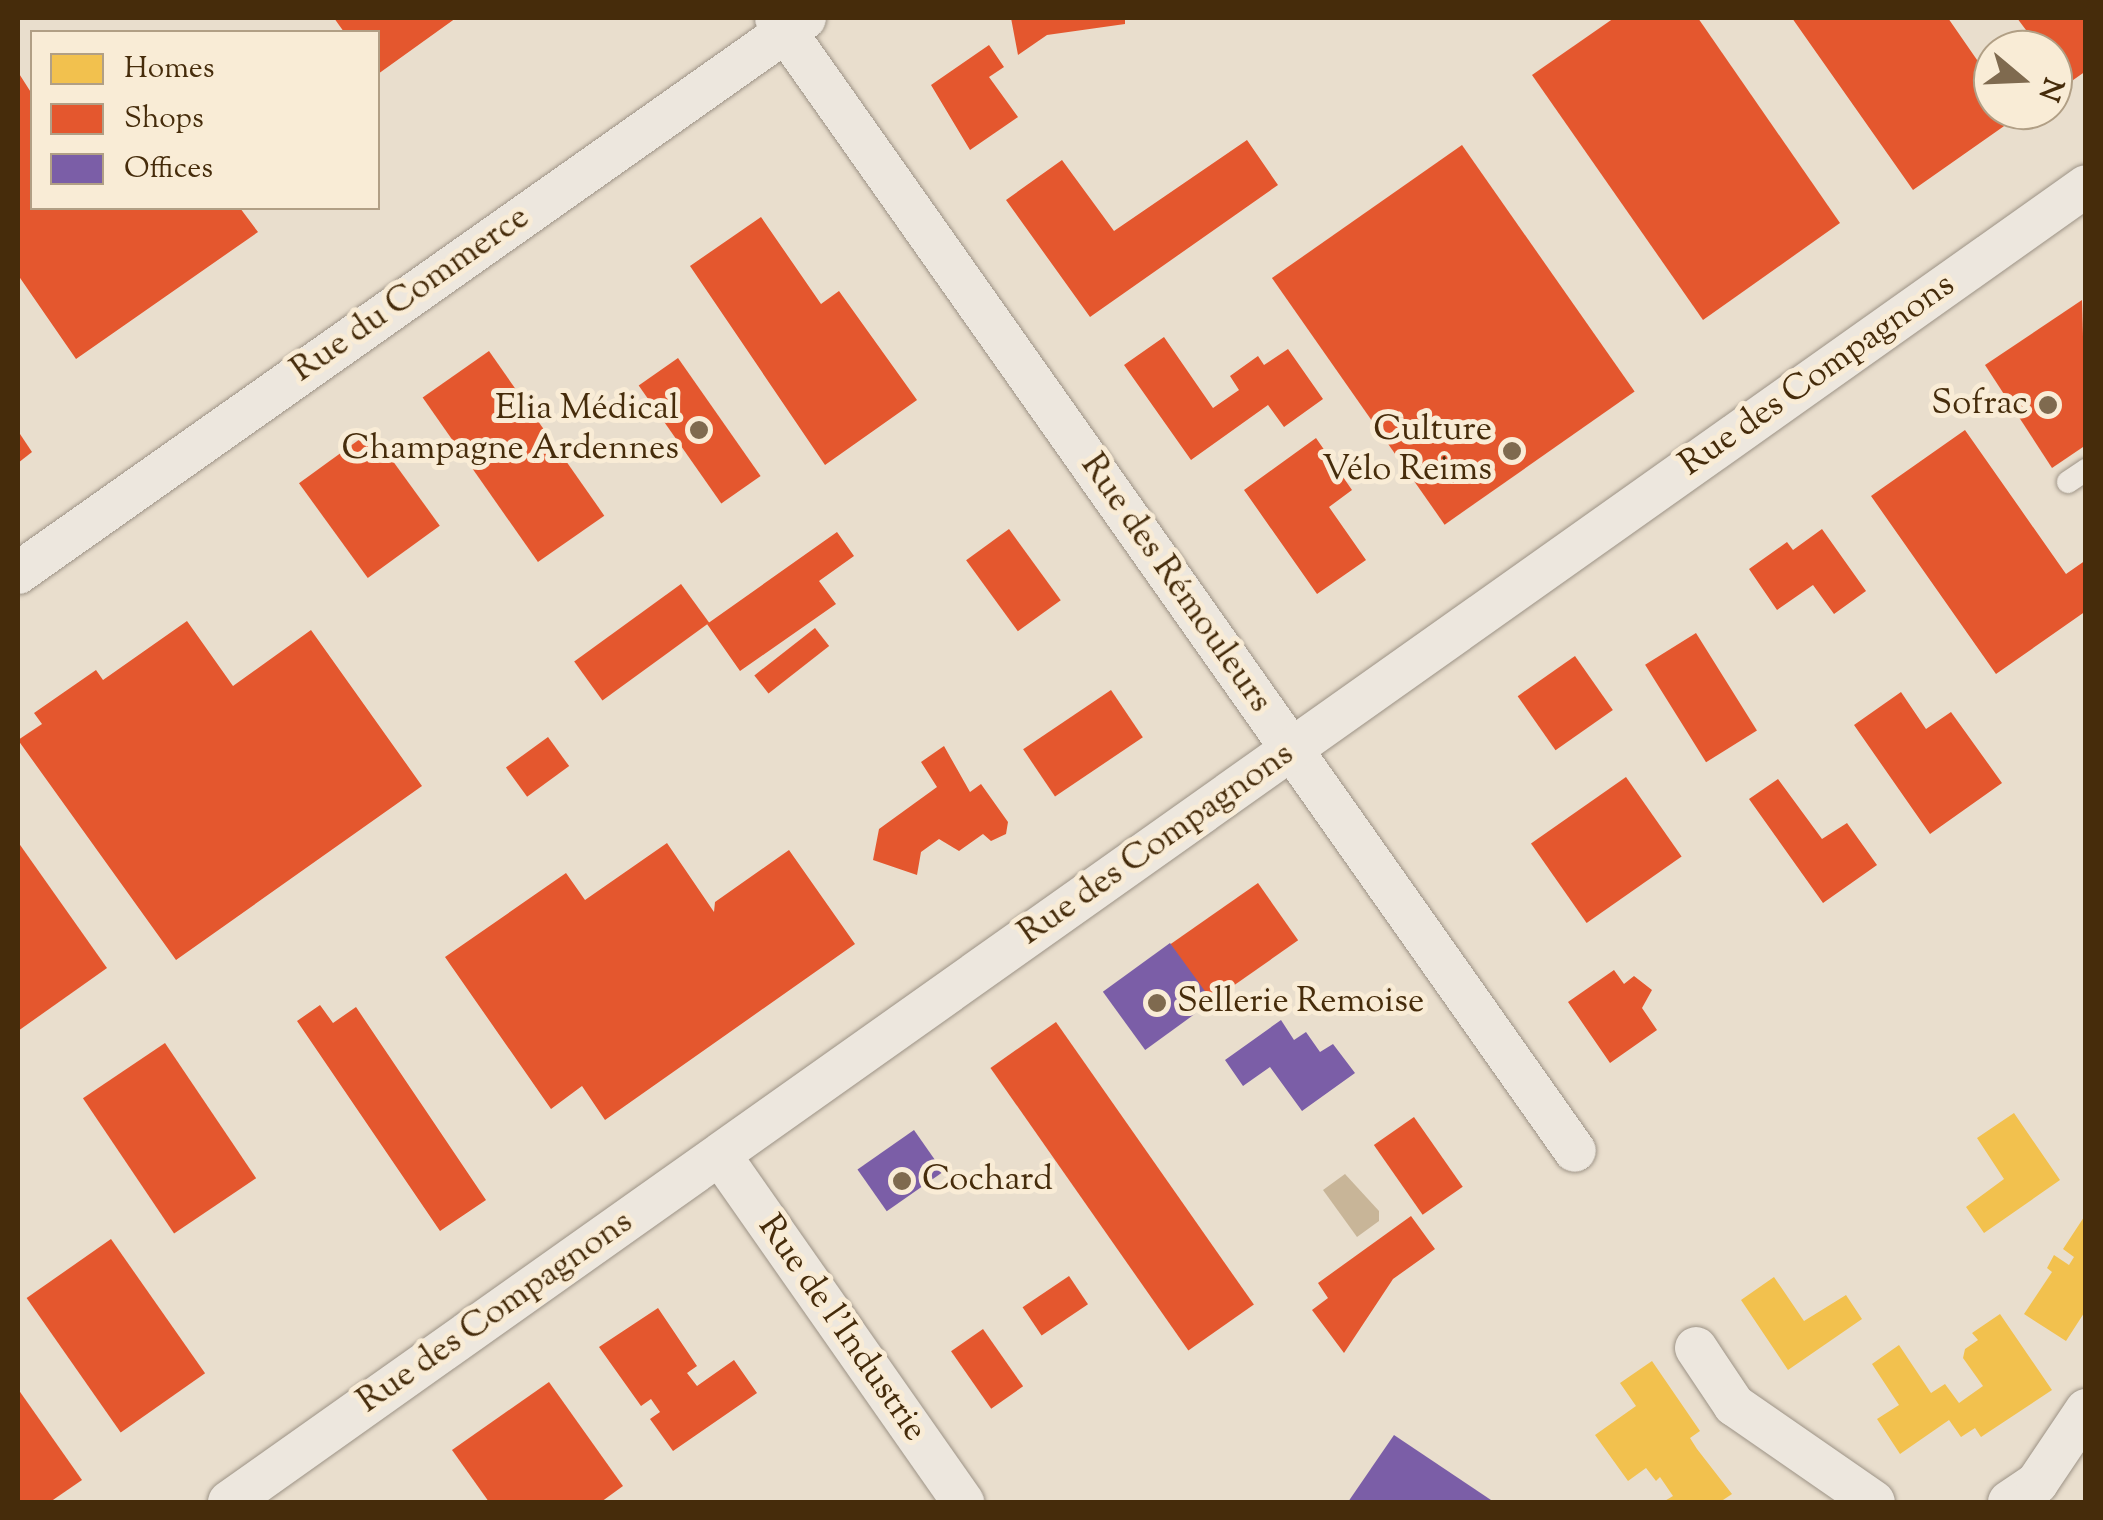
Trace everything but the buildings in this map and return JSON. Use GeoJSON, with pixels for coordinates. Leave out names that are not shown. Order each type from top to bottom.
{"type":"FeatureCollection","features":[{"type":"Feature","properties":{"kind":"street","name":"Rue du Commerce"},"geometry":{"type":"LineString","coordinates":[[18,573],[789,22]]}},
{"type":"Feature","properties":{"kind":"street","name":"Rue des Rémouleurs"},"geometry":{"type":"LineString","coordinates":[[789,22],[1575,1151]]}},
{"type":"Feature","properties":{"kind":"street","name":"Rue des Compagnons"},"geometry":{"type":"LineString","coordinates":[[229,1502],[2086,186]]}},
{"type":"Feature","properties":{"kind":"street","name":"Rue de l'Industrie"},"geometry":{"type":"LineString","coordinates":[[720,1155],[963,1502]]}},
{"type":"Feature","properties":{"kind":"street"},"geometry":{"type":"LineString","coordinates":[[1696,1348],[1734,1405],[1874,1502]]}},
{"type":"Feature","properties":{"kind":"street"},"geometry":{"type":"LineString","coordinates":[[2009,1502],[2037,1482],[2086,1410]]}},
{"type":"Feature","properties":{"kind":"shaded area"},"geometry":{"type":"Polygon","coordinates":[[[1345,1174],[1379,1211],[1379,1221],[1357,1237],[1323,1190],[1345,1174]]]}},
{"type":"Feature","properties":{"kind":"place","name":"Sofrac"},"geometry":{"type":"Point","coordinates":[2048,405]}},
{"type":"Feature","properties":{"kind":"place","name":"Elia Médical Champagne Ardennes"},"geometry":{"type":"Point","coordinates":[699,430]}},
{"type":"Feature","properties":{"kind":"place","name":"Culture Vélo Reims"},"geometry":{"type":"Point","coordinates":[1512,451]}},
{"type":"Feature","properties":{"kind":"place","name":"Sellerie Remoise"},"geometry":{"type":"Point","coordinates":[1157,1003]}},
{"type":"Feature","properties":{"kind":"place","name":"Cochard"},"geometry":{"type":"Point","coordinates":[902,1181]}}]}
